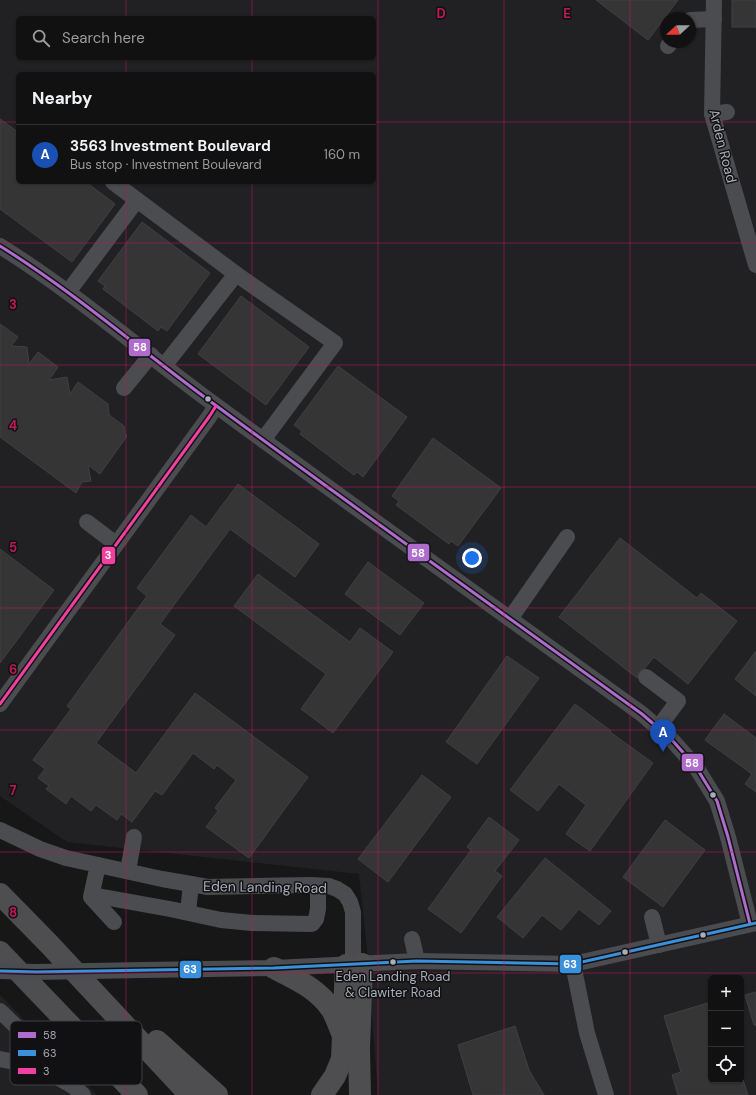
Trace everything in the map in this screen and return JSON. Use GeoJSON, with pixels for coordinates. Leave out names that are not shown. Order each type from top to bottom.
{"type":"FeatureCollection","features":[{"type":"Feature","properties":{"kind":"highway"},"geometry":{"type":"LineString","coordinates":[[0,894],[121,1021]]}},
{"type":"Feature","properties":{"kind":"highway"},"geometry":{"type":"LineString","coordinates":[[49,944],[135,1021]]}},
{"type":"Feature","properties":{"kind":"highway"},"geometry":{"type":"LineString","coordinates":[[0,952],[67,1021]]}},
{"type":"Feature","properties":{"kind":"highway"},"geometry":{"type":"LineString","coordinates":[[322,1095],[335,1076],[342,1059],[354,964]]}},
{"type":"Feature","properties":{"kind":"highway"},"geometry":{"type":"LineString","coordinates":[[354,964],[360,1095]]}},
{"type":"Feature","properties":{"kind":"highway"},"geometry":{"type":"LineString","coordinates":[[274,968],[301,981],[314,991],[332,1010],[344,1036]]}},
{"type":"Feature","properties":{"kind":"highway"},"geometry":{"type":"LineString","coordinates":[[142,1028],[217,1095]]}},
{"type":"Feature","properties":{"kind":"highway"},"geometry":{"type":"LineString","coordinates":[[142,1044],[190,1095]]}},
{"type":"Feature","properties":{"kind":"highway"},"geometry":{"type":"LineString","coordinates":[[128,1085],[138,1095]]}},
{"type":"Feature","properties":{"kind":"street","name":"Arden Road"},"geometry":{"type":"LineString","coordinates":[[714,0],[720,113],[756,265]]}},
{"type":"Feature","properties":{"kind":"street"},"geometry":{"type":"LineString","coordinates":[[696,20],[714,19]]}},
{"type":"Feature","properties":{"kind":"street"},"geometry":{"type":"LineString","coordinates":[[116,184],[236,274],[335,343],[263,440]]}},
{"type":"Feature","properties":{"kind":"street"},"geometry":{"type":"LineString","coordinates":[[68,292],[137,200]]}},
{"type":"Feature","properties":{"kind":"street"},"geometry":{"type":"LineString","coordinates":[[0,246],[26,262],[68,292],[216,406],[642,714],[672,740],[696,767],[717,801],[753,924],[573,964],[417,961],[274,968],[36,972],[0,971]]}},
{"type":"Feature","properties":{"kind":"street"},"geometry":{"type":"LineString","coordinates":[[164,366],[236,274]]}},
{"type":"Feature","properties":{"kind":"street"},"geometry":{"type":"LineString","coordinates":[[124,388],[151,355]]}},
{"type":"Feature","properties":{"kind":"street"},"geometry":{"type":"LineString","coordinates":[[0,704],[216,406]]}},
{"type":"Feature","properties":{"kind":"street"},"geometry":{"type":"LineString","coordinates":[[87,522],[116,544]]}},
{"type":"Feature","properties":{"kind":"street"},"geometry":{"type":"LineString","coordinates":[[510,619],[567,537]]}},
{"type":"Feature","properties":{"kind":"street"},"geometry":{"type":"LineString","coordinates":[[646,677],[678,701],[658,728]]}},
{"type":"Feature","properties":{"kind":"street","name":"Eden Landing Road"},"geometry":{"type":"LineString","coordinates":[[0,830],[40,850],[66,858],[208,887],[329,886],[337,889],[345,894],[350,902],[353,912],[354,964]]}},
{"type":"Feature","properties":{"kind":"street"},"geometry":{"type":"LineString","coordinates":[[128,871],[134,837]]}},
{"type":"Feature","properties":{"kind":"street"},"geometry":{"type":"LineString","coordinates":[[98,865],[91,897],[114,922]]}},
{"type":"Feature","properties":{"kind":"street"},"geometry":{"type":"LineString","coordinates":[[188,912],[191,884]]}},
{"type":"Feature","properties":{"kind":"street"},"geometry":{"type":"LineString","coordinates":[[92,895],[188,912],[221,920],[252,923],[312,924],[316,919],[318,909],[318,886]]}},
{"type":"Feature","properties":{"kind":"street"},"geometry":{"type":"LineString","coordinates":[[652,917],[659,945]]}},
{"type":"Feature","properties":{"kind":"street"},"geometry":{"type":"LineString","coordinates":[[412,939],[417,961]]}},
{"type":"Feature","properties":{"kind":"street"},"geometry":{"type":"LineString","coordinates":[[573,964],[587,1033],[606,1095]]}},
{"type":"Feature","properties":{"kind":"street"},"geometry":{"type":"LineString","coordinates":[[0,1011],[10,1021]]}},
{"type":"Feature","properties":{"kind":"street"},"geometry":{"type":"LineString","coordinates":[[0,1059],[10,1061]]}},
{"type":"Feature","properties":{"kind":"street"},"geometry":{"type":"LineString","coordinates":[[71,1085],[83,1095]]}},
{"type":"Feature","properties":{"kind":"shaded area"},"geometry":{"type":"Polygon","coordinates":[[[0,0],[756,0],[756,1095],[378,1095],[367,949],[359,874],[67,842],[0,796],[0,0]]]}},
{"type":"Feature","properties":{"kind":"shaded area"},"geometry":{"type":"Polygon","coordinates":[[[0,995],[25,1021],[10,1021],[10,1085],[87,1085],[97,1095],[0,1095],[0,995]]]}},
{"type":"Feature","properties":{"kind":"building"},"geometry":{"type":"Polygon","coordinates":[[[596,0],[678,0],[669,12],[660,12],[660,24],[648,40],[596,0]]]}},
{"type":"Feature","properties":{"kind":"building"},"geometry":{"type":"Polygon","coordinates":[[[732,0],[756,0],[756,27],[732,27],[732,0]]]}},
{"type":"Feature","properties":{"kind":"building"},"geometry":{"type":"Polygon","coordinates":[[[0,119],[16,131],[16,184],[89,184],[115,204],[72,262],[0,209],[0,119]]]}},
{"type":"Feature","properties":{"kind":"building"},"geometry":{"type":"Polygon","coordinates":[[[142,222],[210,273],[167,331],[161,327],[158,331],[103,289],[105,286],[98,281],[142,222]]]}},
{"type":"Feature","properties":{"kind":"building"},"geometry":{"type":"Polygon","coordinates":[[[241,296],[309,347],[266,405],[198,354],[241,296]]]}},
{"type":"Feature","properties":{"kind":"building"},"geometry":{"type":"Polygon","coordinates":[[[0,324],[18,337],[11,346],[27,347],[29,364],[38,352],[58,367],[49,380],[67,377],[70,394],[78,382],[108,404],[109,415],[124,426],[125,434],[127,436],[100,474],[88,465],[91,481],[82,482],[76,493],[0,437],[0,324]]]}},
{"type":"Feature","properties":{"kind":"building"},"geometry":{"type":"Polygon","coordinates":[[[338,366],[407,417],[363,477],[357,472],[354,475],[300,434],[302,431],[294,425],[338,366]]]}},
{"type":"Feature","properties":{"kind":"building"},"geometry":{"type":"Polygon","coordinates":[[[433,438],[501,488],[458,546],[451,541],[449,544],[396,505],[399,501],[392,496],[433,438]]]}},
{"type":"Feature","properties":{"kind":"building"},"geometry":{"type":"Polygon","coordinates":[[[238,484],[319,544],[295,577],[230,529],[160,624],[175,635],[96,743],[136,773],[195,693],[308,777],[249,858],[206,827],[218,811],[215,808],[236,780],[217,765],[214,769],[193,753],[162,795],[155,791],[132,822],[121,814],[117,820],[96,805],[91,811],[71,796],[66,804],[46,789],[49,786],[38,778],[45,769],[33,760],[71,709],[67,706],[147,596],[137,588],[191,515],[206,527],[238,484]]]}},
{"type":"Feature","properties":{"kind":"building"},"geometry":{"type":"Polygon","coordinates":[[[620,538],[697,598],[701,593],[737,621],[688,684],[654,657],[645,668],[639,671],[637,678],[559,617],[620,538]]]}},
{"type":"Feature","properties":{"kind":"building"},"geometry":{"type":"Polygon","coordinates":[[[0,549],[54,590],[0,663],[0,549]]]}},
{"type":"Feature","properties":{"kind":"building"},"geometry":{"type":"Polygon","coordinates":[[[368,562],[424,603],[400,635],[345,594],[368,562]]]}},
{"type":"Feature","properties":{"kind":"building"},"geometry":{"type":"Polygon","coordinates":[[[258,574],[350,642],[360,628],[393,652],[333,733],[301,709],[326,674],[234,606],[258,574]]]}},
{"type":"Feature","properties":{"kind":"building"},"geometry":{"type":"Polygon","coordinates":[[[756,651],[756,696],[735,679],[756,651]]]}},
{"type":"Feature","properties":{"kind":"building"},"geometry":{"type":"Polygon","coordinates":[[[507,656],[539,678],[477,764],[446,742],[507,656]]]}},
{"type":"Feature","properties":{"kind":"building"},"geometry":{"type":"Polygon","coordinates":[[[575,704],[611,731],[610,732],[653,763],[590,851],[566,834],[586,805],[559,784],[538,811],[510,790],[575,704]]]}},
{"type":"Feature","properties":{"kind":"building"},"geometry":{"type":"Polygon","coordinates":[[[724,714],[756,738],[756,792],[745,784],[752,774],[705,740],[724,714]]]}},
{"type":"Feature","properties":{"kind":"building"},"geometry":{"type":"Polygon","coordinates":[[[422,775],[451,797],[388,882],[358,859],[422,775]]]}},
{"type":"Feature","properties":{"kind":"building"},"geometry":{"type":"Polygon","coordinates":[[[489,817],[519,840],[495,871],[502,876],[461,933],[428,909],[471,850],[467,847],[489,817]]]}},
{"type":"Feature","properties":{"kind":"building"},"geometry":{"type":"Polygon","coordinates":[[[665,820],[705,850],[663,907],[623,877],[665,820]]]}},
{"type":"Feature","properties":{"kind":"building"},"geometry":{"type":"Polygon","coordinates":[[[545,858],[611,911],[599,925],[579,909],[561,930],[542,915],[523,938],[497,917],[545,858]]]}},
{"type":"Feature","properties":{"kind":"building"},"geometry":{"type":"Polygon","coordinates":[[[756,992],[756,1025],[754,1025],[745,995],[756,992]]]}},
{"type":"Feature","properties":{"kind":"building"},"geometry":{"type":"Polygon","coordinates":[[[708,1003],[708,1083],[744,1083],[748,1095],[678,1095],[672,1075],[681,1072],[664,1016],[708,1003]]]}},
{"type":"Feature","properties":{"kind":"building"},"geometry":{"type":"Polygon","coordinates":[[[515,1026],[529,1070],[544,1095],[473,1095],[458,1045],[515,1026]]]}},
{"type":"Feature","properties":{"kind":"transit line","name":"58"},"geometry":{"type":"LineString","coordinates":[[0,246],[56,284],[271,446],[642,714],[672,740],[696,767],[717,801],[728,837],[750,924]]}},
{"type":"Feature","properties":{"kind":"transit line","name":"3"},"geometry":{"type":"LineString","coordinates":[[0,704],[216,406]]}},
{"type":"Feature","properties":{"kind":"transit line","name":"63"},"geometry":{"type":"LineString","coordinates":[[0,971],[36,972],[274,968],[417,961],[573,964],[756,923]]}},
{"type":"Feature","properties":{"kind":"place","name":"3563 Investment Boulevard"},"geometry":{"type":"Point","coordinates":[663,752]}},
{"type":"Feature","properties":{"kind":"place","name":"Eden Landing Road & Clawiter Road"},"geometry":{"type":"Point","coordinates":[393,962]}}]}
